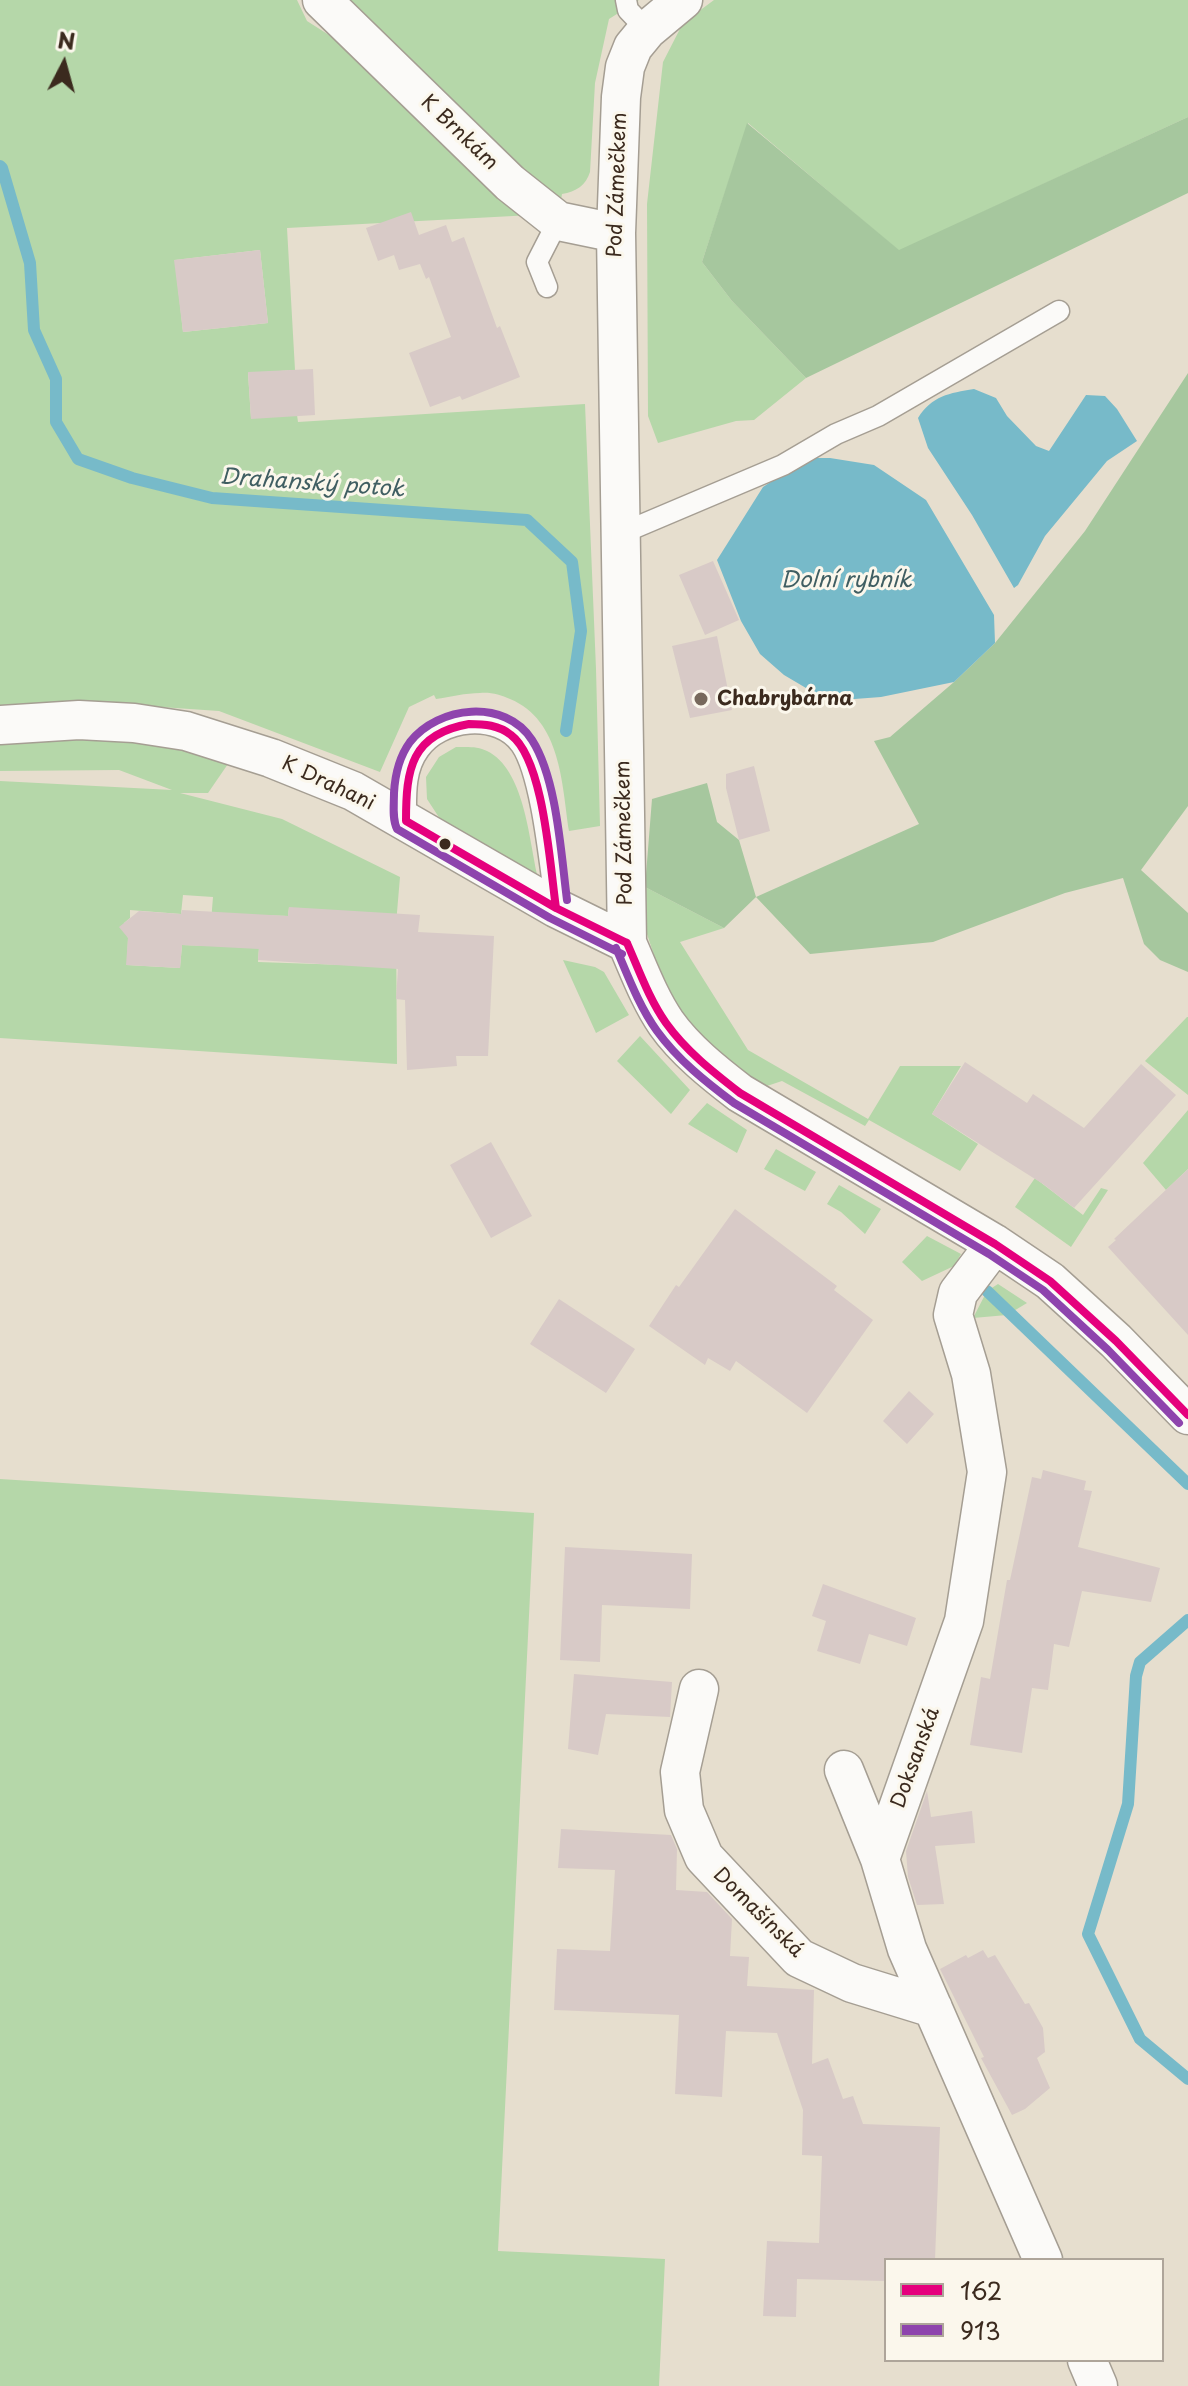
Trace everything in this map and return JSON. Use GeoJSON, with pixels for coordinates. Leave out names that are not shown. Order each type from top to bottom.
{"type":"FeatureCollection","features":[{"type":"Feature","properties":{"kind":"street","name":"K Brnkám"},"geometry":{"type":"LineString","coordinates":[[322,0],[510,183],[558,221],[616,233]]}},
{"type":"Feature","properties":{"kind":"street","name":"Pod Zámečkem"},"geometry":{"type":"LineString","coordinates":[[683,0],[636,15],[633,47],[625,67],[621,97],[616,233],[627,943],[649,993],[667,1024],[708,1068],[740,1093],[995,1244],[1050,1281],[1116,1341],[1188,1415]]}},
{"type":"Feature","properties":{"kind":"street","name":"K Drahani"},"geometry":{"type":"LineString","coordinates":[[0,725],[79,720],[134,723],[186,731],[271,758],[340,785],[556,908],[627,943]]}},
{"type":"Feature","properties":{"kind":"street","name":"Doksanská"},"geometry":{"type":"LineString","coordinates":[[880,1859],[964,1621],[987,1472],[971,1374],[953,1315],[958,1293],[995,1244]]}},
{"type":"Feature","properties":{"kind":"street","name":"Domašínská"},"geometry":{"type":"LineString","coordinates":[[699,1689],[680,1772],[684,1810],[704,1857],[799,1958],[852,1983],[933,2008]]}},
{"type":"Feature","properties":{"kind":"street"},"geometry":{"type":"LineString","coordinates":[[844,1770],[880,1859],[907,1949],[1042,2258]]}},
{"type":"Feature","properties":{"kind":"street"},"geometry":{"type":"LineString","coordinates":[[1088,2362],[1098,2386]]}},
{"type":"Feature","properties":{"kind":"lane"},"geometry":{"type":"LineString","coordinates":[[547,287],[537,262],[558,221]]}},
{"type":"Feature","properties":{"kind":"lane"},"geometry":{"type":"LineString","coordinates":[[620,534],[783,465],[836,434],[878,416],[1059,311]]}},
{"type":"Feature","properties":{"kind":"lane"},"geometry":{"type":"LineString","coordinates":[[406,821],[407,778],[418,750],[435,734],[460,724],[484,723],[506,732],[520,743],[530,763],[556,908]]}},
{"type":"Feature","properties":{"kind":"green space"},"geometry":{"type":"Polygon","coordinates":[[[0,0],[297,0],[307,21],[362,56],[532,215],[287,228],[295,370],[248,373],[251,418],[297,415],[298,422],[585,404],[600,826],[569,831],[561,774],[549,738],[540,722],[527,709],[496,694],[475,693],[436,699],[434,695],[409,707],[380,772],[219,711],[87,702],[0,706],[0,0]],[[260,250],[175,260],[183,332],[268,323],[260,250]]]}},
{"type":"Feature","properties":{"kind":"green space"},"geometry":{"type":"Polygon","coordinates":[[[344,0],[639,0],[609,19],[595,83],[590,172],[586,181],[576,190],[562,194],[561,200],[552,199],[344,0]]]}},
{"type":"Feature","properties":{"kind":"green space"},"geometry":{"type":"Polygon","coordinates":[[[714,0],[1188,0],[1188,117],[899,251],[748,123],[702,262],[732,301],[806,378],[754,420],[736,421],[658,443],[648,416],[647,204],[663,62],[683,23],[714,0]]]}},
{"type":"Feature","properties":{"kind":"green space"},"geometry":{"type":"Polygon","coordinates":[[[1188,117],[1188,193],[806,378],[732,301],[702,262],[747,123],[899,250],[1188,117]]]}},
{"type":"Feature","properties":{"kind":"green space"},"geometry":{"type":"Polygon","coordinates":[[[1188,373],[1188,806],[1141,870],[1188,913],[1188,972],[1160,960],[1144,944],[1123,878],[1065,893],[933,942],[810,954],[756,897],[919,824],[874,741],[890,737],[995,643],[1085,531],[1188,373]]]}},
{"type":"Feature","properties":{"kind":"green space"},"geometry":{"type":"Polygon","coordinates":[[[77,733],[170,743],[230,761],[208,793],[180,793],[282,819],[400,877],[396,924],[397,1064],[0,1038],[0,781],[172,790],[119,770],[0,771],[0,742],[77,733]],[[183,895],[181,914],[130,910],[130,918],[124,923],[128,938],[127,965],[180,968],[182,945],[209,946],[213,897],[183,895]],[[289,907],[288,916],[261,915],[258,962],[345,965],[289,907]]]}},
{"type":"Feature","properties":{"kind":"green space"},"geometry":{"type":"Polygon","coordinates":[[[456,747],[487,751],[509,773],[523,806],[537,874],[442,822],[427,799],[426,777],[439,757],[456,747]]]}},
{"type":"Feature","properties":{"kind":"green space"},"geometry":{"type":"Polygon","coordinates":[[[707,783],[717,822],[739,840],[756,897],[724,928],[645,887],[652,799],[707,783]]]}},
{"type":"Feature","properties":{"kind":"green space"},"geometry":{"type":"Polygon","coordinates":[[[645,887],[724,928],[680,942],[748,1050],[868,1119],[900,1066],[961,1066],[932,1114],[978,1144],[960,1171],[869,1120],[865,1126],[782,1081],[764,1087],[721,1056],[682,1015],[664,985],[645,928],[645,887]]]}},
{"type":"Feature","properties":{"kind":"green space"},"geometry":{"type":"Polygon","coordinates":[[[563,960],[604,972],[629,1015],[596,1033],[563,960]]]}},
{"type":"Feature","properties":{"kind":"green space"},"geometry":{"type":"Polygon","coordinates":[[[1188,1017],[1188,1095],[1145,1061],[1188,1017]]]}},
{"type":"Feature","properties":{"kind":"green space"},"geometry":{"type":"Polygon","coordinates":[[[640,1036],[690,1090],[671,1114],[617,1061],[640,1036]]]}},
{"type":"Feature","properties":{"kind":"green space"},"geometry":{"type":"Polygon","coordinates":[[[707,1103],[747,1130],[737,1153],[688,1124],[707,1103]]]}},
{"type":"Feature","properties":{"kind":"green space"},"geometry":{"type":"Polygon","coordinates":[[[1188,1110],[1188,1169],[1166,1190],[1143,1163],[1188,1110]]]}},
{"type":"Feature","properties":{"kind":"green space"},"geometry":{"type":"Polygon","coordinates":[[[776,1149],[816,1172],[805,1191],[764,1169],[776,1149]]]}},
{"type":"Feature","properties":{"kind":"green space"},"geometry":{"type":"Polygon","coordinates":[[[1035,1178],[1083,1215],[1101,1188],[1108,1190],[1071,1247],[1015,1207],[1035,1178]]]}},
{"type":"Feature","properties":{"kind":"green space"},"geometry":{"type":"Polygon","coordinates":[[[839,1185],[881,1209],[865,1234],[827,1204],[839,1185]]]}},
{"type":"Feature","properties":{"kind":"green space"},"geometry":{"type":"Polygon","coordinates":[[[927,1236],[961,1254],[954,1266],[922,1281],[902,1262],[927,1236]]]}},
{"type":"Feature","properties":{"kind":"green space"},"geometry":{"type":"Polygon","coordinates":[[[998,1284],[1027,1303],[1007,1315],[973,1318],[987,1291],[998,1284]]]}},
{"type":"Feature","properties":{"kind":"green space"},"geometry":{"type":"Polygon","coordinates":[[[0,1479],[534,1513],[498,2251],[665,2259],[659,2386],[0,2386],[0,1479]]]}},
{"type":"Feature","properties":{"kind":"water"},"geometry":{"type":"Polygon","coordinates":[[[974,389],[996,398],[1007,416],[1036,446],[1049,451],[1086,395],[1105,396],[1137,441],[1107,461],[1045,536],[1014,588],[972,515],[928,448],[918,418],[929,405],[942,397],[974,389]]]}},
{"type":"Feature","properties":{"kind":"water","name":"Dolní rybník"},"geometry":{"type":"Polygon","coordinates":[[[807,458],[874,465],[926,500],[994,615],[995,643],[954,682],[881,697],[828,701],[784,675],[760,654],[741,621],[717,560],[763,487],[807,458]]]}},
{"type":"Feature","properties":{"kind":"building"},"geometry":{"type":"Polygon","coordinates":[[[411,212],[419,235],[446,225],[452,242],[464,237],[497,328],[500,326],[520,377],[462,400],[460,396],[430,407],[409,353],[451,337],[429,277],[426,279],[420,264],[399,270],[394,255],[378,261],[366,228],[411,212]]]}},
{"type":"Feature","properties":{"kind":"building"},"geometry":{"type":"Polygon","coordinates":[[[260,250],[268,323],[183,332],[174,260],[260,250]]]}},
{"type":"Feature","properties":{"kind":"building"},"geometry":{"type":"Polygon","coordinates":[[[313,369],[315,415],[251,419],[248,372],[313,369]]]}},
{"type":"Feature","properties":{"kind":"building"},"geometry":{"type":"Polygon","coordinates":[[[713,561],[739,620],[705,635],[679,575],[713,561]]]}},
{"type":"Feature","properties":{"kind":"building"},"geometry":{"type":"Polygon","coordinates":[[[717,636],[732,710],[690,718],[672,646],[717,636]]]}},
{"type":"Feature","properties":{"kind":"building"},"geometry":{"type":"Polygon","coordinates":[[[754,766],[770,831],[739,840],[726,788],[726,774],[754,766]]]}},
{"type":"Feature","properties":{"kind":"building"},"geometry":{"type":"Polygon","coordinates":[[[289,907],[420,915],[418,932],[494,936],[488,1056],[456,1056],[457,1066],[407,1070],[405,1000],[396,999],[398,969],[258,960],[259,949],[182,945],[180,968],[126,965],[128,938],[119,927],[139,911],[181,914],[182,910],[288,916],[289,907]]]}},
{"type":"Feature","properties":{"kind":"building"},"geometry":{"type":"Polygon","coordinates":[[[965,1062],[1027,1103],[1033,1094],[1084,1128],[1141,1064],[1176,1095],[1074,1208],[1043,1184],[932,1114],[965,1062]]]}},
{"type":"Feature","properties":{"kind":"building"},"geometry":{"type":"Polygon","coordinates":[[[491,1142],[532,1216],[491,1238],[450,1165],[491,1142]]]}},
{"type":"Feature","properties":{"kind":"building"},"geometry":{"type":"Polygon","coordinates":[[[1188,1169],[1188,1335],[1108,1247],[1188,1169]]]}},
{"type":"Feature","properties":{"kind":"building"},"geometry":{"type":"Polygon","coordinates":[[[735,1209],[837,1286],[834,1290],[873,1320],[807,1413],[736,1361],[730,1371],[708,1358],[705,1365],[649,1326],[676,1285],[679,1287],[735,1209]]]}},
{"type":"Feature","properties":{"kind":"building"},"geometry":{"type":"Polygon","coordinates":[[[559,1299],[635,1349],[606,1393],[530,1344],[559,1299]]]}},
{"type":"Feature","properties":{"kind":"building"},"geometry":{"type":"Polygon","coordinates":[[[909,1391],[934,1414],[907,1444],[883,1421],[909,1391]]]}},
{"type":"Feature","properties":{"kind":"building"},"geometry":{"type":"Polygon","coordinates":[[[1043,1470],[1086,1481],[1084,1490],[1092,1491],[1078,1547],[1160,1568],[1151,1602],[1082,1591],[1069,1647],[1054,1644],[1048,1690],[1032,1688],[1022,1753],[970,1745],[981,1677],[990,1679],[1007,1580],[1010,1580],[1032,1477],[1041,1479],[1043,1470]]]}},
{"type":"Feature","properties":{"kind":"building"},"geometry":{"type":"Polygon","coordinates":[[[565,1547],[692,1554],[690,1609],[602,1605],[600,1662],[560,1660],[565,1547]]]}},
{"type":"Feature","properties":{"kind":"building"},"geometry":{"type":"Polygon","coordinates":[[[823,1584],[916,1618],[907,1646],[869,1634],[860,1664],[817,1651],[826,1621],[812,1616],[823,1584]]]}},
{"type":"Feature","properties":{"kind":"building"},"geometry":{"type":"Polygon","coordinates":[[[574,1674],[672,1682],[670,1717],[606,1714],[598,1755],[568,1749],[574,1674]]]}},
{"type":"Feature","properties":{"kind":"building"},"geometry":{"type":"Polygon","coordinates":[[[927,1791],[931,1817],[972,1811],[975,1843],[935,1846],[944,1904],[917,1905],[908,1877],[906,1851],[927,1791]]]}},
{"type":"Feature","properties":{"kind":"building"},"geometry":{"type":"Polygon","coordinates":[[[561,1829],[671,1835],[677,1849],[676,1890],[707,1892],[732,1919],[730,1956],[749,1957],[747,1986],[814,1990],[812,2064],[828,2058],[843,2099],[853,2096],[863,2124],[940,2127],[935,2258],[884,2258],[884,2281],[797,2279],[796,2317],[763,2316],[767,2241],[819,2243],[822,2156],[802,2155],[803,2110],[777,2033],[726,2031],[722,2097],[675,2094],[679,2015],[554,2010],[557,1949],[610,1951],[615,1870],[558,1868],[561,1829]]]}},
{"type":"Feature","properties":{"kind":"building"},"geometry":{"type":"Polygon","coordinates":[[[983,1950],[988,1958],[995,1955],[1043,2028],[1045,2052],[1037,2058],[1050,2088],[1025,2109],[1012,2115],[981,2058],[984,2057],[940,1969],[983,1950]]]}},
{"type":"Feature","properties":{"kind":"waterway","name":"Drahanský potok"},"geometry":{"type":"LineString","coordinates":[[0,166],[30,263],[34,330],[56,379],[56,422],[78,459],[132,478],[212,498],[527,520],[572,562],[581,631],[566,731]]}},
{"type":"Feature","properties":{"kind":"waterway","name":"Drahanský potok"},"geometry":{"type":"LineString","coordinates":[[987,1291],[1188,1484]]}},
{"type":"Feature","properties":{"kind":"waterway","name":"Drahanský potok"},"geometry":{"type":"LineString","coordinates":[[1188,1620],[1140,1662],[1136,1676],[1128,1804],[1088,1934],[1140,2039],[1188,2079]]}},
{"type":"Feature","properties":{"kind":"transit line","name":"913"},"geometry":{"type":"LineString","coordinates":[[567,900],[552,796],[532,740],[520,727],[489,713],[454,714],[422,730],[410,742],[398,766],[394,807],[397,829],[550,918],[622,954]]}},
{"type":"Feature","properties":{"kind":"transit line","name":"162"},"geometry":{"type":"LineString","coordinates":[[469,724],[491,726],[511,735],[522,748],[531,767],[544,816],[556,908],[406,821],[408,785],[416,757],[435,736],[469,724]]}},
{"type":"Feature","properties":{"kind":"transit line","name":"162"},"geometry":{"type":"LineString","coordinates":[[556,908],[627,943]]}},
{"type":"Feature","properties":{"kind":"transit line","name":"162"},"geometry":{"type":"LineString","coordinates":[[627,943],[660,1014],[682,1043],[710,1069],[740,1093],[995,1244],[1050,1281],[1116,1341],[1188,1415]]}},
{"type":"Feature","properties":{"kind":"transit line","name":"913"},"geometry":{"type":"LineString","coordinates":[[616,948],[651,1021],[665,1042],[703,1079],[734,1103],[989,1254],[1043,1290],[1108,1350],[1179,1423]]}},
{"type":"Feature","properties":{"kind":"place","name":"Chabrybárna"},"geometry":{"type":"Point","coordinates":[701,699]}}]}
